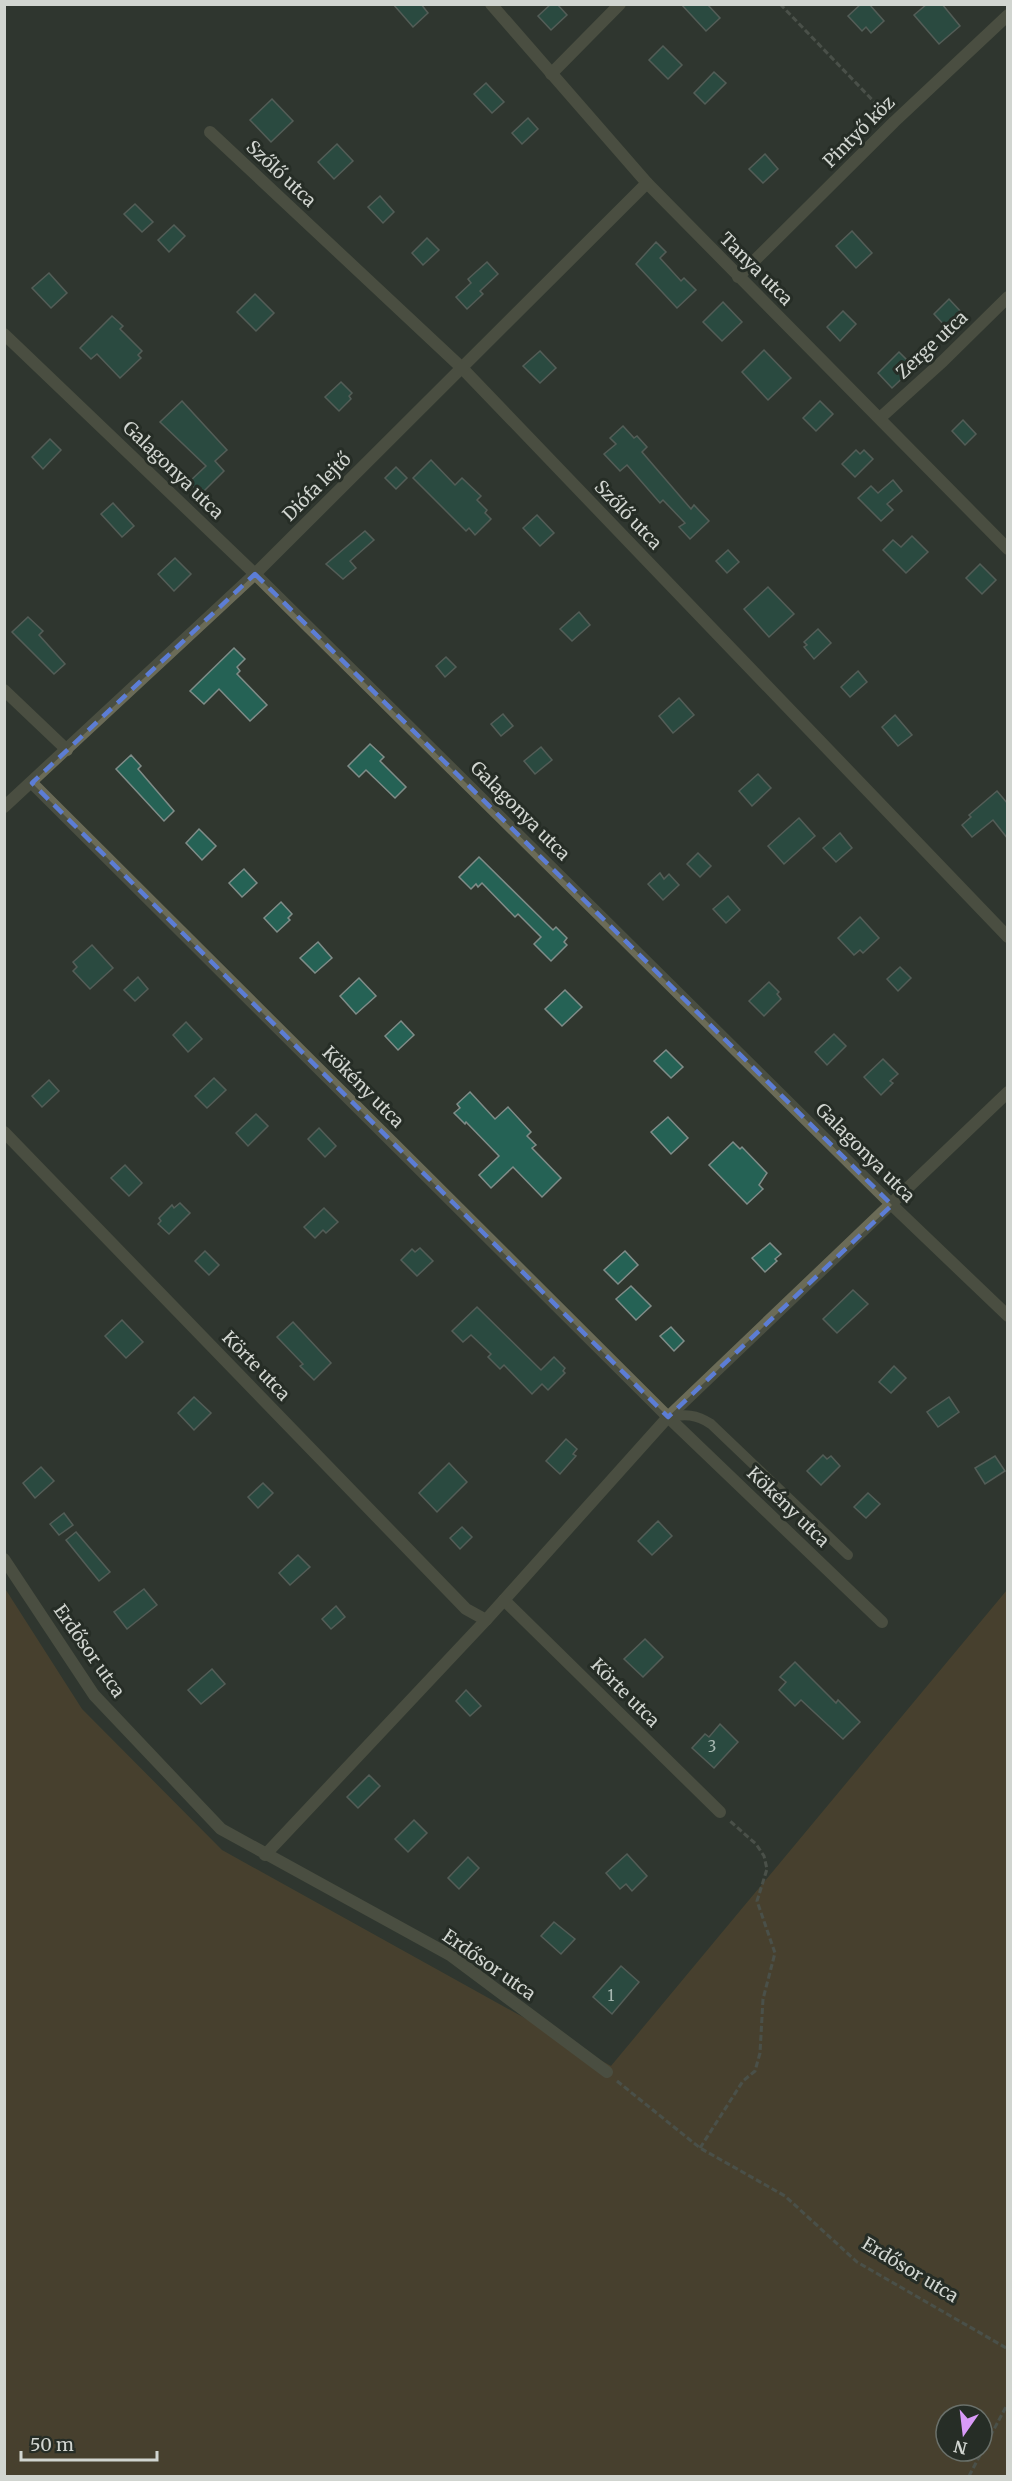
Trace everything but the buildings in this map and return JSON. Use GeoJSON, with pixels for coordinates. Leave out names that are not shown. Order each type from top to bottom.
{"type":"FeatureCollection","features":[{"type":"Feature","properties":{"kind":"street","name":"Tanya utca"},"geometry":{"type":"LineString","coordinates":[[491,4],[647,183],[1008,549]]}},
{"type":"Feature","properties":{"kind":"street"},"geometry":{"type":"LineString","coordinates":[[551,74],[620,4]]}},
{"type":"Feature","properties":{"kind":"street","name":"Pintyő köz"},"geometry":{"type":"LineString","coordinates":[[738,277],[894,122],[1008,15]]}},
{"type":"Feature","properties":{"kind":"street","name":"Szőlő utca"},"geometry":{"type":"LineString","coordinates":[[210,132],[462,368],[1008,936]]}},
{"type":"Feature","properties":{"kind":"street","name":"Diófa lejtő"},"geometry":{"type":"LineString","coordinates":[[4,807],[255,574],[647,183]]}},
{"type":"Feature","properties":{"kind":"street","name":"Zerge utca"},"geometry":{"type":"LineString","coordinates":[[879,418],[944,361],[1008,297]]}},
{"type":"Feature","properties":{"kind":"street","name":"Galagonya utca"},"geometry":{"type":"LineString","coordinates":[[4,334],[255,574],[892,1205],[1008,1316]]}},
{"type":"Feature","properties":{"kind":"street"},"geometry":{"type":"LineString","coordinates":[[4,690],[67,750]]}},
{"type":"Feature","properties":{"kind":"street","name":"Kökény utca"},"geometry":{"type":"LineString","coordinates":[[32,783],[668,1417],[882,1622]]}},
{"type":"Feature","properties":{"kind":"street"},"geometry":{"type":"LineString","coordinates":[[265,1855],[486,1620],[668,1417],[1008,1092]]}},
{"type":"Feature","properties":{"kind":"street","name":"Körte utca"},"geometry":{"type":"LineString","coordinates":[[4,1132],[466,1609],[486,1620]]}},
{"type":"Feature","properties":{"kind":"street","name":"Erdősor utca"},"geometry":{"type":"LineString","coordinates":[[4,1559],[94,1695],[221,1829],[450,1955],[607,2072]]}},
{"type":"Feature","properties":{"kind":"street","name":"Körte utca"},"geometry":{"type":"LineString","coordinates":[[504,1600],[720,1812]]}},
{"type":"Feature","properties":{"kind":"lane","name":"Kökény utca"},"geometry":{"type":"LineString","coordinates":[[668,1417],[685,1414],[700,1417],[711,1424],[848,1555]]}},
{"type":"Feature","properties":{"kind":"path"},"geometry":{"type":"LineString","coordinates":[[780,4],[894,122]]}},
{"type":"Feature","properties":{"kind":"path"},"geometry":{"type":"LineString","coordinates":[[700,2148],[743,2081],[755,2071],[760,2053],[763,1999],[775,1953],[757,1901],[767,1869],[764,1856],[756,1844],[720,1812]]}},
{"type":"Feature","properties":{"kind":"path","name":"Erdősor utca"},"geometry":{"type":"LineString","coordinates":[[607,2072],[700,2148],[785,2196],[857,2262],[1008,2349]]}},
{"type":"Feature","properties":{"kind":"path"},"geometry":{"type":"LineString","coordinates":[[969,2476],[1008,2403]]}},
{"type":"Feature","properties":{"kind":"highlighted area"},"geometry":{"type":"Polygon","coordinates":[[[255,574],[892,1205],[668,1417],[32,783],[255,574]]]}},
{"type":"Feature","properties":{"kind":"shaded area"},"geometry":{"type":"Polygon","coordinates":[[[4,1587],[82,1709],[222,1850],[611,2066],[1007,1590],[1007,2476],[5,2476],[4,1587]]]}}]}
